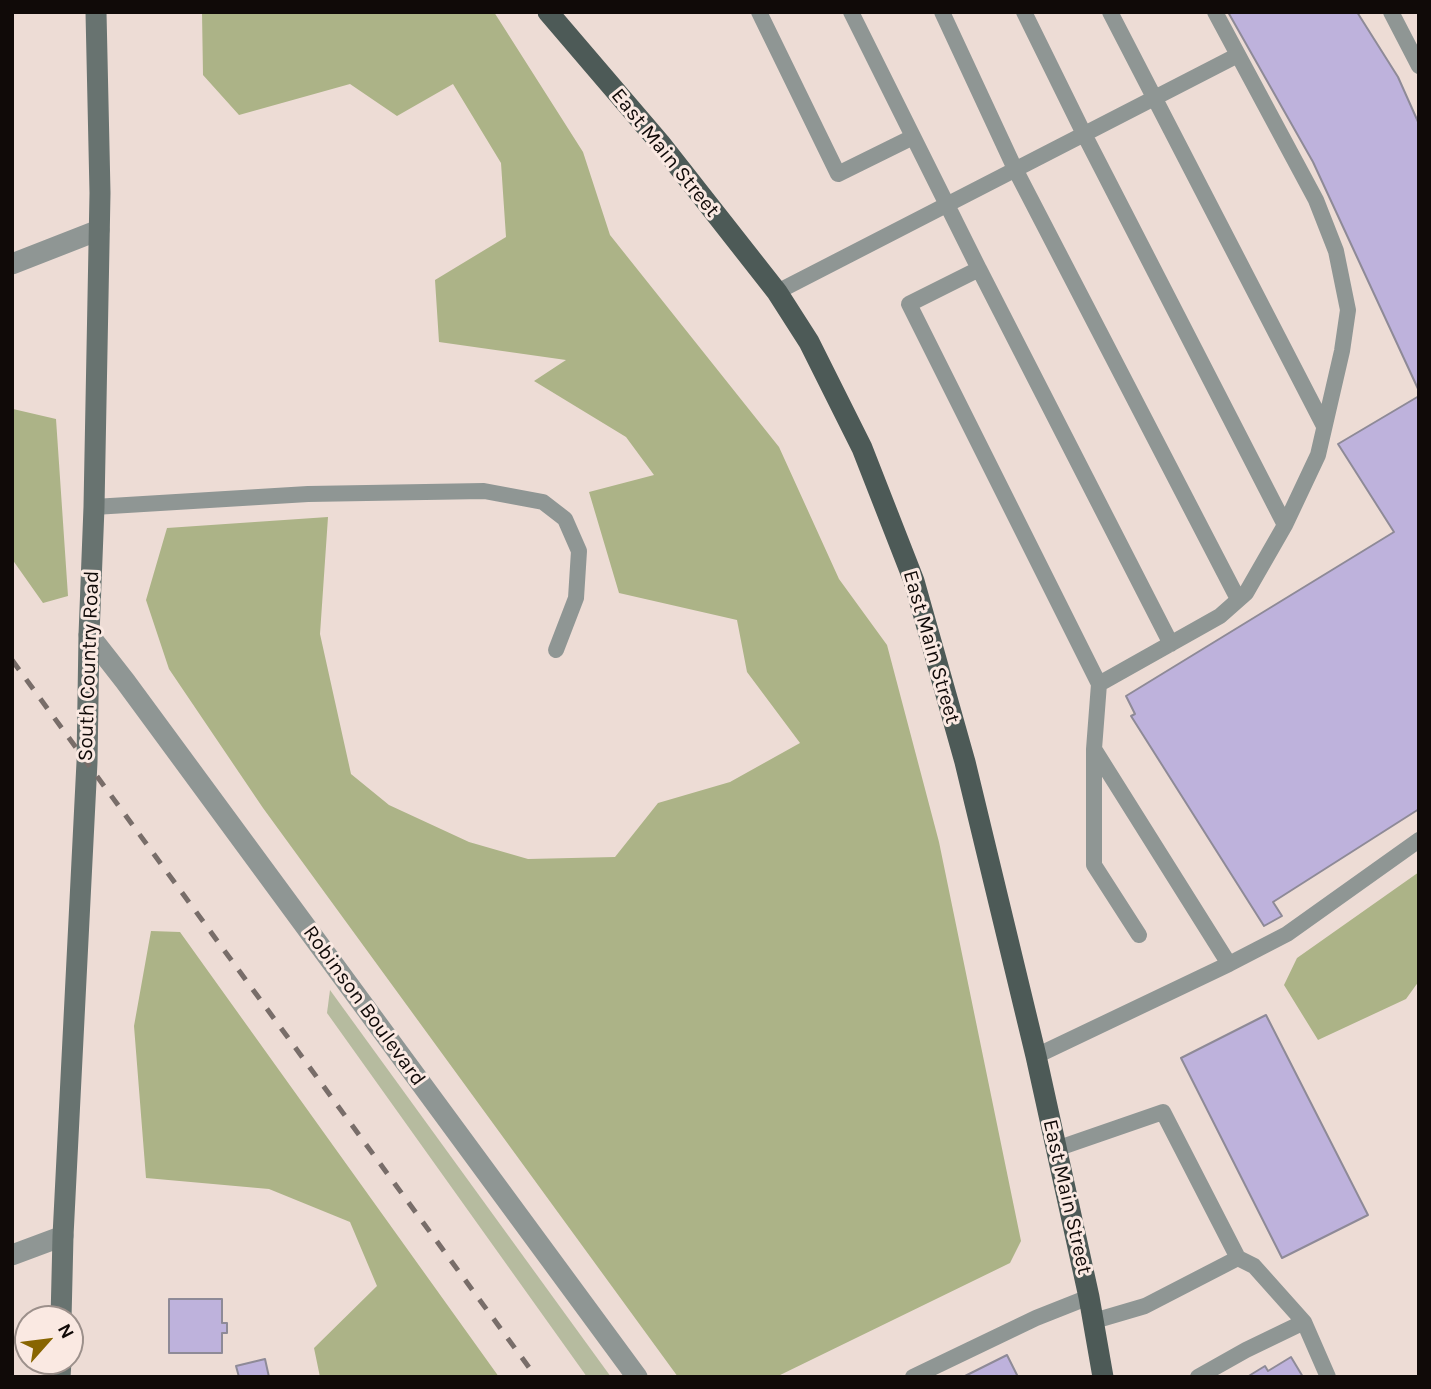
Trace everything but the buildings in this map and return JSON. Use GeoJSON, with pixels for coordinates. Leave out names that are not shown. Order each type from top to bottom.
{"type":"FeatureCollection","features":[{"type":"Feature","properties":{"kind":"main road","name":"South Country Road"},"geometry":{"type":"LineString","coordinates":[[61,1305],[87,762],[94,507],[100,129],[96,12]]}},
{"type":"Feature","properties":{"kind":"main road","name":"East Main Street"},"geometry":{"type":"LineString","coordinates":[[548,12],[660,143],[777,292],[809,342],[862,448],[914,581],[965,762],[1036,1056],[1089,1297],[1103,1377]]}},
{"type":"Feature","properties":{"kind":"street"},"geometry":{"type":"LineString","coordinates":[[12,264],[99,230]]}},
{"type":"Feature","properties":{"kind":"street","name":"Robinson Boulevard"},"geometry":{"type":"LineString","coordinates":[[89,635],[637,1377]]}},
{"type":"Feature","properties":{"kind":"street"},"geometry":{"type":"LineString","coordinates":[[12,1255],[63,1236]]}},
{"type":"Feature","properties":{"kind":"lane"},"geometry":{"type":"LineString","coordinates":[[759,12],[838,174],[913,137]]}},
{"type":"Feature","properties":{"kind":"lane"},"geometry":{"type":"LineString","coordinates":[[851,12],[1171,644]]}},
{"type":"Feature","properties":{"kind":"lane"},"geometry":{"type":"LineString","coordinates":[[942,12],[1015,169],[1238,600]]}},
{"type":"Feature","properties":{"kind":"lane"},"geometry":{"type":"LineString","coordinates":[[1024,12],[1285,525]]}},
{"type":"Feature","properties":{"kind":"lane"},"geometry":{"type":"LineString","coordinates":[[1110,12],[1324,426]]}},
{"type":"Feature","properties":{"kind":"lane"},"geometry":{"type":"LineString","coordinates":[[1099,684],[1220,616],[1246,593],[1285,525],[1318,455],[1342,351],[1348,310],[1336,251],[1317,200],[1215,12]]}},
{"type":"Feature","properties":{"kind":"lane"},"geometry":{"type":"LineString","coordinates":[[1391,12],[1419,65]]}},
{"type":"Feature","properties":{"kind":"lane"},"geometry":{"type":"LineString","coordinates":[[777,292],[1238,55]]}},
{"type":"Feature","properties":{"kind":"lane"},"geometry":{"type":"LineString","coordinates":[[979,269],[909,304],[1099,684],[1094,749],[1094,865],[1139,935]]}},
{"type":"Feature","properties":{"kind":"lane"},"geometry":{"type":"LineString","coordinates":[[94,507],[308,494],[484,491],[542,502],[565,519],[579,551],[576,598],[556,650]]}},
{"type":"Feature","properties":{"kind":"lane"},"geometry":{"type":"LineString","coordinates":[[1094,749],[1229,964]]}},
{"type":"Feature","properties":{"kind":"lane"},"geometry":{"type":"LineString","coordinates":[[1036,1056],[1287,934],[1419,840]]}},
{"type":"Feature","properties":{"kind":"lane"},"geometry":{"type":"LineString","coordinates":[[1056,1149],[1163,1112],[1238,1258],[1254,1266],[1304,1322],[1328,1377]]}},
{"type":"Feature","properties":{"kind":"lane"},"geometry":{"type":"LineString","coordinates":[[1094,1321],[1145,1306],[1238,1258]]}},
{"type":"Feature","properties":{"kind":"lane"},"geometry":{"type":"LineString","coordinates":[[913,1377],[1036,1318],[1089,1297]]}},
{"type":"Feature","properties":{"kind":"lane"},"geometry":{"type":"LineString","coordinates":[[1198,1377],[1304,1322]]}},
{"type":"Feature","properties":{"kind":"green space"},"geometry":{"type":"Polygon","coordinates":[[[202,12],[494,12],[583,152],[610,235],[779,447],[839,579],[887,645],[939,842],[1021,1241],[1010,1263],[776,1377],[678,1377],[263,808],[169,669],[146,600],[167,528],[328,517],[320,634],[351,774],[389,805],[469,842],[528,859],[615,857],[658,803],[730,782],[800,743],[747,672],[737,620],[619,593],[589,492],[654,475],[626,437],[534,381],[566,360],[439,342],[435,280],[506,237],[501,163],[453,84],[397,116],[350,84],[239,115],[203,75],[202,12]]]}},
{"type":"Feature","properties":{"kind":"green space"},"geometry":{"type":"Polygon","coordinates":[[[13,409],[56,419],[68,596],[43,603],[12,559],[13,409]]]}},
{"type":"Feature","properties":{"kind":"green space"},"geometry":{"type":"Polygon","coordinates":[[[1419,872],[1419,981],[1406,999],[1318,1040],[1284,985],[1297,958],[1419,872]]]}},
{"type":"Feature","properties":{"kind":"green space"},"geometry":{"type":"Polygon","coordinates":[[[151,931],[180,932],[499,1377],[320,1377],[314,1348],[377,1286],[350,1222],[269,1189],[146,1178],[134,1026],[151,931]]]}},
{"type":"Feature","properties":{"kind":"green space"},"geometry":{"type":"Polygon","coordinates":[[[330,990],[611,1377],[587,1377],[327,1013],[330,990]]]}},
{"type":"Feature","properties":{"kind":"railway"},"geometry":{"type":"LineString","coordinates":[[12,660],[536,1377]]}}]}
